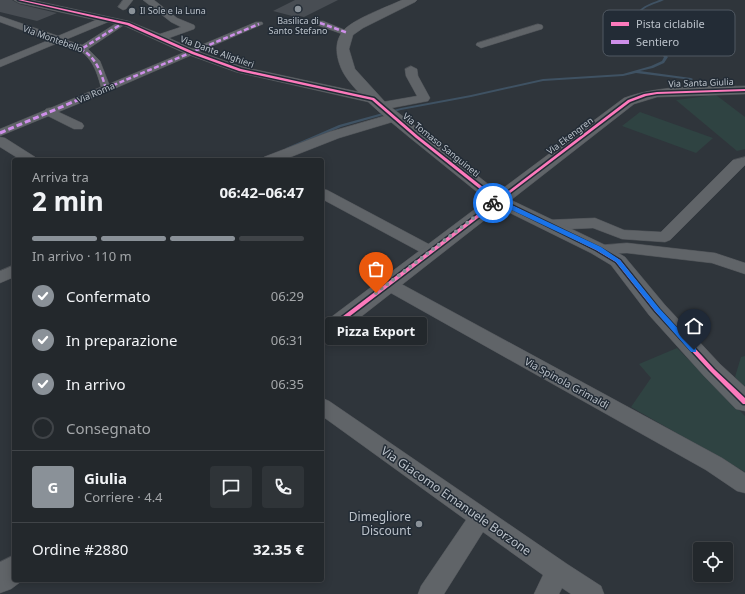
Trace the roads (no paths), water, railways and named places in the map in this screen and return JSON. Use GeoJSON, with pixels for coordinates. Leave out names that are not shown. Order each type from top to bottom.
{"type":"FeatureCollection","features":[{"type":"Feature","properties":{"kind":"street","name":"Via Dante Alighieri"},"geometry":{"type":"LineString","coordinates":[[19,0],[123,23],[193,53],[240,70],[385,109]]}},
{"type":"Feature","properties":{"kind":"street"},"geometry":{"type":"LineString","coordinates":[[148,0],[174,20],[190,27],[160,38]]}},
{"type":"Feature","properties":{"kind":"street"},"geometry":{"type":"LineString","coordinates":[[320,23],[348,34],[359,25],[411,0]]}},
{"type":"Feature","properties":{"kind":"street","name":"Via Montebello"},"geometry":{"type":"LineString","coordinates":[[0,20],[82,48],[93,55],[101,71],[106,89]]}},
{"type":"Feature","properties":{"kind":"street"},"geometry":{"type":"LineString","coordinates":[[0,64],[105,20]]}},
{"type":"Feature","properties":{"kind":"street"},"geometry":{"type":"LineString","coordinates":[[82,48],[123,23]]}},
{"type":"Feature","properties":{"kind":"street","name":"Via Roma"},"geometry":{"type":"LineString","coordinates":[[0,133],[259,24]]}},
{"type":"Feature","properties":{"kind":"street"},"geometry":{"type":"LineString","coordinates":[[481,45],[538,27]]}},
{"type":"Feature","properties":{"kind":"street","name":"Via Tomaso Sanguineti"},"geometry":{"type":"LineString","coordinates":[[348,34],[342,49],[348,69],[385,109],[497,200],[598,249],[618,261],[657,310],[712,370],[745,402]]}},
{"type":"Feature","properties":{"kind":"street"},"geometry":{"type":"LineString","coordinates":[[275,158],[334,135],[385,109],[424,98],[412,76],[411,69]]}},
{"type":"Feature","properties":{"kind":"street","name":"Via Santa Giulia"},"geometry":{"type":"LineString","coordinates":[[657,93],[745,90]]}},
{"type":"Feature","properties":{"kind":"street","name":"Via Ekengren"},"geometry":{"type":"LineString","coordinates":[[324,333],[430,251],[629,101],[645,95],[657,93]]}},
{"type":"Feature","properties":{"kind":"street"},"geometry":{"type":"LineString","coordinates":[[50,112],[78,126]]}},
{"type":"Feature","properties":{"kind":"street"},"geometry":{"type":"LineString","coordinates":[[0,141],[24,157]]}},
{"type":"Feature","properties":{"kind":"street"},"geometry":{"type":"LineString","coordinates":[[548,225],[596,224],[622,234],[665,236],[738,163],[745,161]]}},
{"type":"Feature","properties":{"kind":"street"},"geometry":{"type":"LineString","coordinates":[[324,194],[430,251]]}},
{"type":"Feature","properties":{"kind":"street"},"geometry":{"type":"LineString","coordinates":[[598,249],[626,248],[715,258],[745,269]]}},
{"type":"Feature","properties":{"kind":"street"},"geometry":{"type":"LineString","coordinates":[[0,278],[12,271]]}},
{"type":"Feature","properties":{"kind":"street","name":"Via Spinola Grimaldi"},"geometry":{"type":"LineString","coordinates":[[388,284],[714,464],[745,484]]}},
{"type":"Feature","properties":{"kind":"street","name":"Via Giacomo Emanuele Borzone"},"geometry":{"type":"LineString","coordinates":[[324,407],[480,518],[592,594]]}},
{"type":"Feature","properties":{"kind":"street"},"geometry":{"type":"LineString","coordinates":[[430,594],[480,518]]}},
{"type":"Feature","properties":{"kind":"street"},"geometry":{"type":"LineString","coordinates":[[0,579],[12,570]]}},
{"type":"Feature","properties":{"kind":"street"},"geometry":{"type":"LineString","coordinates":[[546,594],[558,572]]}},
{"type":"Feature","properties":{"kind":"waterway"},"geometry":{"type":"LineString","coordinates":[[642,10],[662,0]]}},
{"type":"Feature","properties":{"kind":"waterway"},"geometry":{"type":"LineString","coordinates":[[288,148],[340,126],[401,109],[471,96],[543,80],[623,75],[652,67],[663,62],[666,57],[665,56]]}},
{"type":"Feature","properties":{"kind":"waterway"},"geometry":{"type":"LineString","coordinates":[[637,72],[691,79]]}},
{"type":"Feature","properties":{"kind":"place","name":"Basilica di Santo Stefano"},"geometry":{"type":"Point","coordinates":[298,9]}},
{"type":"Feature","properties":{"kind":"place","name":"Il Sole e la Luna"},"geometry":{"type":"Point","coordinates":[132,11]}},
{"type":"Feature","properties":{"kind":"place","name":"Pizza Export"},"geometry":{"type":"Point","coordinates":[376,293]}},
{"type":"Feature","properties":{"kind":"place","name":"Dimegliore Discount"},"geometry":{"type":"Point","coordinates":[419,524]}}]}
